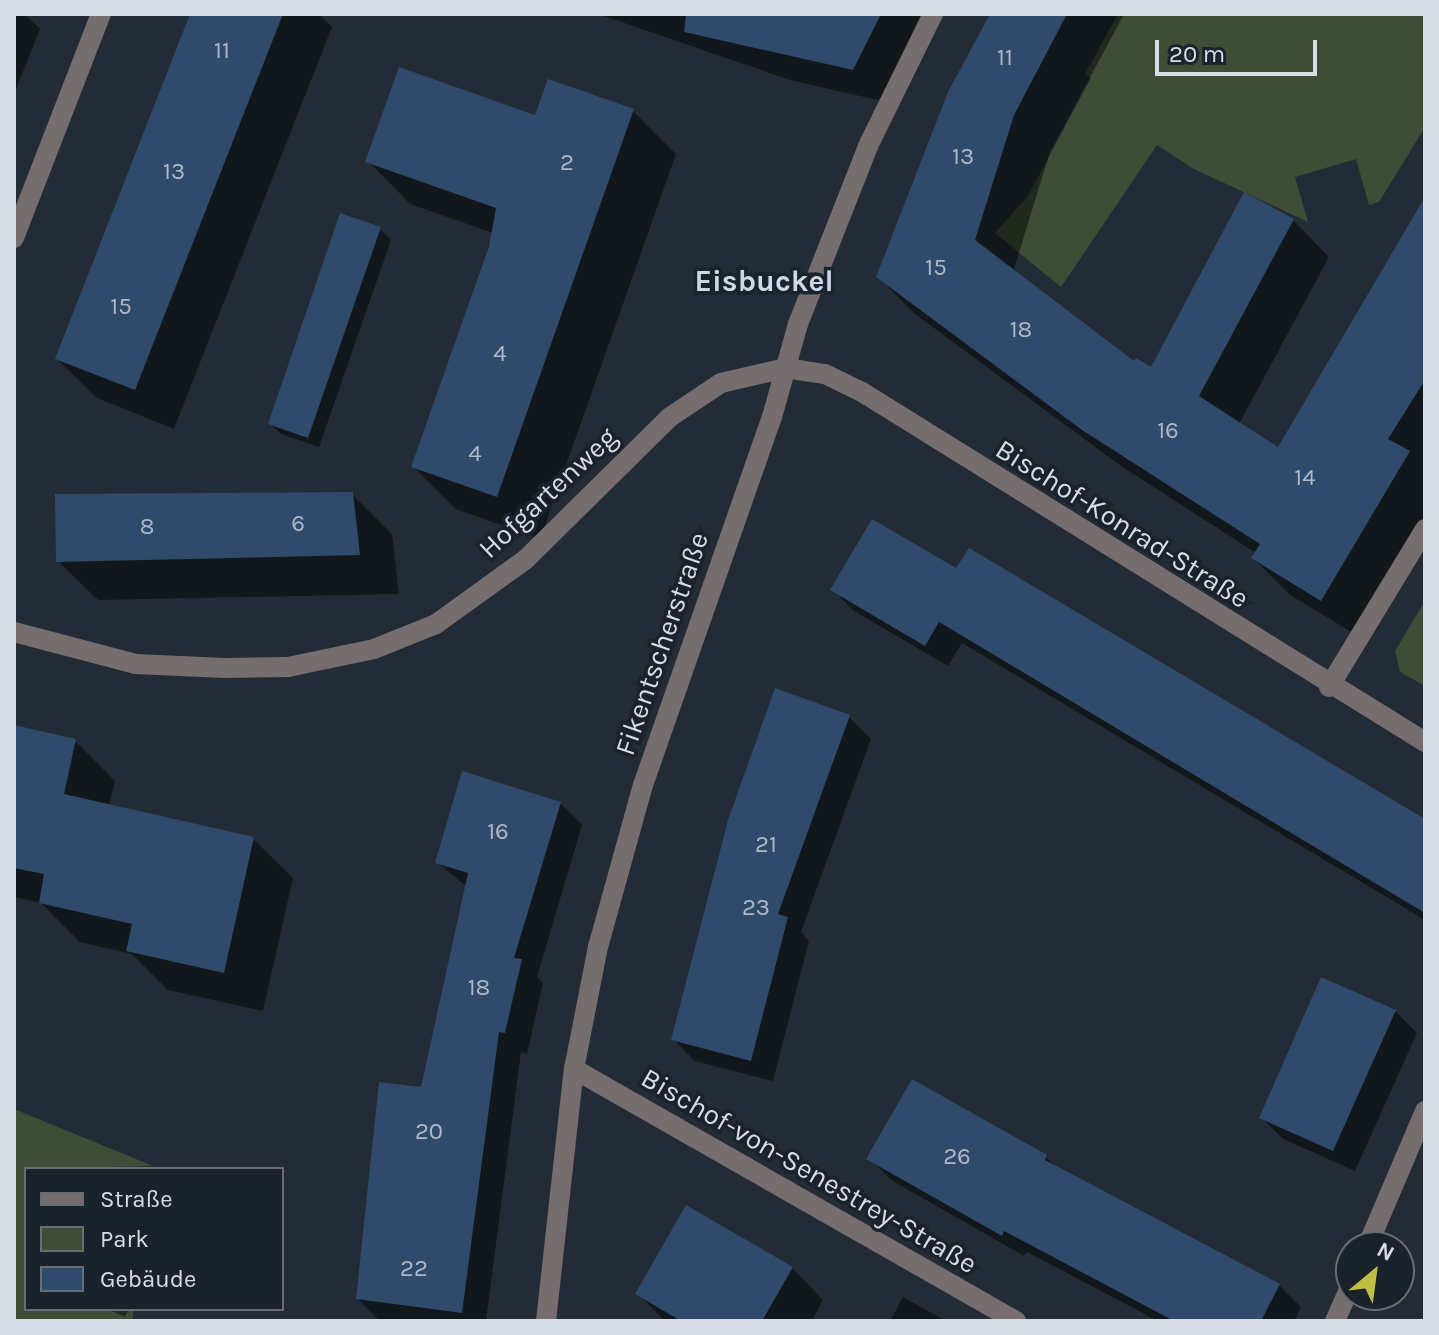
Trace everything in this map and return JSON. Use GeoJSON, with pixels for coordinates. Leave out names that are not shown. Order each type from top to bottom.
{"type":"FeatureCollection","features":[{"type":"Feature","properties":{"kind":"street"},"geometry":{"type":"LineString","coordinates":[[14,238],[101,14]]}},
{"type":"Feature","properties":{"kind":"street","name":"Fikentscherstraße"},"geometry":{"type":"LineString","coordinates":[[546,1321],[574,1069],[598,947],[643,785],[786,368],[868,146],[933,14]]}},
{"type":"Feature","properties":{"kind":"street","name":"Hofgartenweg"},"geometry":{"type":"LineString","coordinates":[[14,632],[136,664],[210,668],[288,667],[374,649],[436,624],[526,559],[670,417],[721,383],[786,368]]}},
{"type":"Feature","properties":{"kind":"street","name":"Bischof-Konrad-Straße"},"geometry":{"type":"LineString","coordinates":[[786,368],[825,374],[862,392],[1329,687],[1425,742]]}},
{"type":"Feature","properties":{"kind":"street"},"geometry":{"type":"LineString","coordinates":[[1329,687],[1425,529]]}},
{"type":"Feature","properties":{"kind":"street","name":"Bischof-von-Senestrey-Straße"},"geometry":{"type":"LineString","coordinates":[[574,1069],[1016,1321]]}},
{"type":"Feature","properties":{"kind":"street"},"geometry":{"type":"LineString","coordinates":[[1374,1231],[1425,1111]]}},
{"type":"Feature","properties":{"kind":"green space"},"geometry":{"type":"Polygon","coordinates":[[[1118,14],[1425,14],[1425,127],[1379,202],[1369,205],[1356,159],[1295,177],[1308,222],[1194,169],[1157,145],[1061,287],[995,233],[1028,196],[1091,78],[1085,74],[1118,14]]]}},
{"type":"Feature","properties":{"kind":"green space"},"geometry":{"type":"Polygon","coordinates":[[[1425,601],[1425,686],[1400,672],[1395,651],[1425,601]]]}},
{"type":"Feature","properties":{"kind":"green space"},"geometry":{"type":"Polygon","coordinates":[[[14,1109],[153,1166],[24,1167],[24,1311],[134,1311],[132,1321],[14,1321],[14,1109]]]}},
{"type":"Feature","properties":{"kind":"building"},"geometry":{"type":"Polygon","coordinates":[[[190,14],[283,14],[135,390],[55,359],[190,14]]]}},
{"type":"Feature","properties":{"kind":"building"},"geometry":{"type":"Polygon","coordinates":[[[686,14],[881,14],[853,70],[684,32],[686,14]]]}},
{"type":"Feature","properties":{"kind":"building"},"geometry":{"type":"Polygon","coordinates":[[[990,14],[1067,14],[1014,115],[975,240],[1134,361],[1136,358],[1151,367],[1244,192],[1294,219],[1199,396],[1278,447],[1425,197],[1425,380],[1388,439],[1410,451],[1321,601],[1251,558],[1260,544],[1082,430],[876,277],[948,92],[990,14]]]}},
{"type":"Feature","properties":{"kind":"building"},"geometry":{"type":"Polygon","coordinates":[[[399,67],[535,115],[548,79],[634,109],[497,497],[411,467],[489,246],[496,208],[365,162],[399,67]]]}},
{"type":"Feature","properties":{"kind":"building"},"geometry":{"type":"Polygon","coordinates":[[[340,213],[381,227],[308,438],[268,424],[340,213]]]}},
{"type":"Feature","properties":{"kind":"building"},"geometry":{"type":"Polygon","coordinates":[[[353,492],[360,555],[56,562],[55,494],[353,492]]]}},
{"type":"Feature","properties":{"kind":"building"},"geometry":{"type":"Polygon","coordinates":[[[872,519],[956,568],[969,548],[1425,819],[1425,913],[939,622],[925,646],[830,590],[872,519]]]}},
{"type":"Feature","properties":{"kind":"building"},"geometry":{"type":"Polygon","coordinates":[[[775,688],[850,715],[778,914],[788,917],[751,1061],[671,1040],[728,820],[775,688]]]}},
{"type":"Feature","properties":{"kind":"building"},"geometry":{"type":"Polygon","coordinates":[[[14,725],[76,739],[64,794],[254,837],[224,973],[126,951],[132,924],[39,903],[44,874],[14,868],[14,725]]]}},
{"type":"Feature","properties":{"kind":"building"},"geometry":{"type":"Polygon","coordinates":[[[462,771],[561,802],[514,958],[522,959],[505,1033],[499,1032],[462,1313],[356,1299],[379,1082],[421,1087],[468,873],[435,863],[462,771]]]}},
{"type":"Feature","properties":{"kind":"building"},"geometry":{"type":"Polygon","coordinates":[[[1321,977],[1396,1010],[1333,1151],[1259,1118],[1321,977]]]}},
{"type":"Feature","properties":{"kind":"building"},"geometry":{"type":"Polygon","coordinates":[[[912,1079],[1047,1155],[1045,1160],[1280,1284],[1261,1321],[1174,1321],[1004,1231],[1002,1236],[866,1159],[912,1079]]]}},
{"type":"Feature","properties":{"kind":"building"},"geometry":{"type":"Polygon","coordinates":[[[686,1205],[793,1267],[762,1321],[681,1321],[635,1294],[686,1205]]]}},
{"type":"Feature","properties":{"kind":"district","name":"Eisbuckel"},"geometry":{"type":"Point","coordinates":[764,281]}}]}
